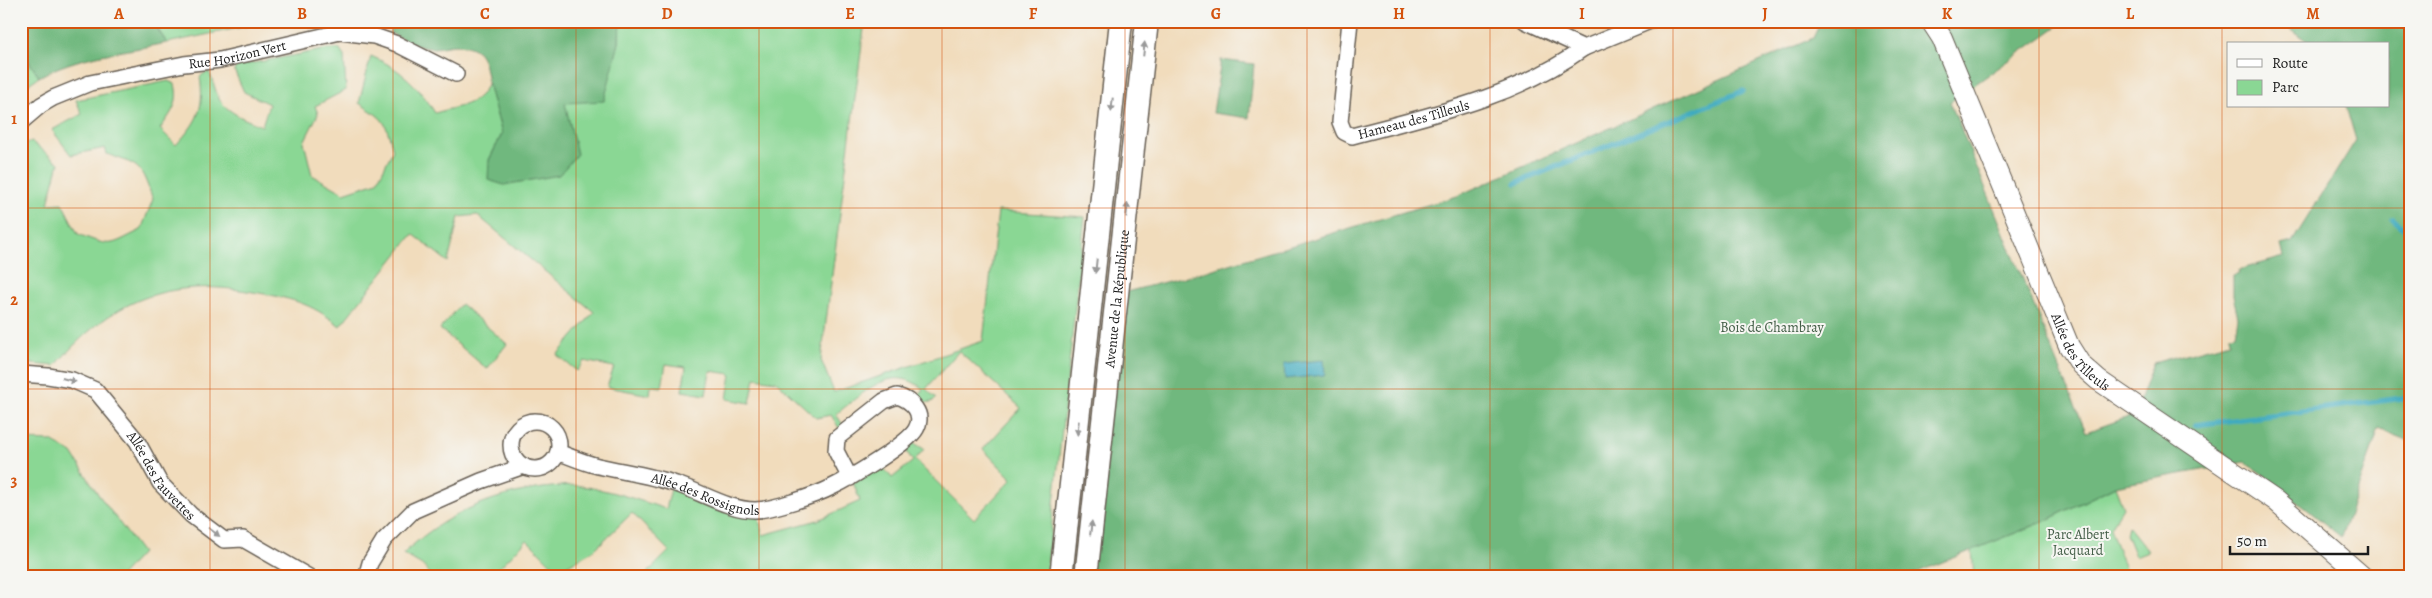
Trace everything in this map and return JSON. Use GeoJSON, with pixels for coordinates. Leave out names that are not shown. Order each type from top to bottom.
{"type":"FeatureCollection","features":[{"type":"Feature","properties":{"kind":"main road","name":"Avenue de la République"},"geometry":{"type":"LineString","coordinates":[[1061,577],[1121,21]]}},
{"type":"Feature","properties":{"kind":"main road","name":"Avenue de la République"},"geometry":{"type":"LineString","coordinates":[[1086,577],[1147,21]]}},
{"type":"Feature","properties":{"kind":"street","name":"Hameau des Tilleuls"},"geometry":{"type":"LineString","coordinates":[[1350,21],[1340,122],[1344,132],[1352,136],[1451,110],[1522,84],[1558,67],[1584,48],[1650,21]]}},
{"type":"Feature","properties":{"kind":"street"},"geometry":{"type":"LineString","coordinates":[[1525,21],[1584,48]]}},
{"type":"Feature","properties":{"kind":"street","name":"Allée des Tilleuls"},"geometry":{"type":"LineString","coordinates":[[1931,21],[1942,38],[2069,346],[2081,365],[2122,397],[2276,501],[2363,577]]}},
{"type":"Feature","properties":{"kind":"street","name":"Rue Horizon Vert"},"geometry":{"type":"LineString","coordinates":[[21,122],[41,105],[53,98],[90,83],[184,64],[220,60],[340,32],[374,36],[397,44],[456,74]]}},
{"type":"Feature","properties":{"kind":"street","name":"Allée des Fauvettes"},"geometry":{"type":"LineString","coordinates":[[21,374],[72,380],[95,390],[137,441],[160,483],[191,515],[224,540],[243,539],[309,577]]}},
{"type":"Feature","properties":{"kind":"street","name":"Allée des Rossignols"},"geometry":{"type":"LineString","coordinates":[[558,452],[597,466],[630,471],[676,484],[736,506],[755,510],[830,488],[850,478],[867,468],[915,431],[920,420],[916,409],[908,399],[897,396],[884,402],[838,438],[836,451],[850,478]]}},
{"type":"Feature","properties":{"kind":"street"},"geometry":{"type":"LineString","coordinates":[[534,420],[549,425],[558,437],[558,452],[547,466],[535,469],[524,466],[513,454],[511,446],[515,431],[527,422],[534,420]]}},
{"type":"Feature","properties":{"kind":"street"},"geometry":{"type":"LineString","coordinates":[[366,577],[370,563],[384,540],[414,511],[481,481],[524,466]]}},
{"type":"Feature","properties":{"kind":"green space"},"geometry":{"type":"Polygon","coordinates":[[[21,21],[152,21],[167,43],[85,59],[39,77],[21,49],[21,21]]]}},
{"type":"Feature","properties":{"kind":"green space"},"geometry":{"type":"Polygon","coordinates":[[[152,21],[272,21],[167,43],[152,21]]]}},
{"type":"Feature","properties":{"kind":"green space"},"geometry":{"type":"Polygon","coordinates":[[[392,21],[620,21],[619,43],[604,101],[565,103],[577,154],[559,175],[504,185],[488,180],[489,160],[502,134],[481,56],[477,51],[465,46],[452,45],[427,48],[416,45],[390,33],[392,21]]]}},
{"type":"Feature","properties":{"kind":"green space"},"geometry":{"type":"Polygon","coordinates":[[[620,21],[865,21],[821,360],[834,392],[983,341],[998,211],[1085,217],[1046,577],[643,577],[669,551],[632,513],[594,550],[558,571],[527,540],[490,577],[433,577],[422,565],[403,554],[450,518],[467,509],[504,496],[523,491],[576,485],[613,493],[666,509],[671,489],[758,516],[763,535],[818,520],[860,501],[853,482],[882,466],[892,478],[913,461],[904,448],[914,443],[924,449],[915,460],[974,519],[1012,479],[983,449],[1021,408],[959,351],[926,389],[936,398],[932,402],[920,403],[915,399],[923,389],[911,382],[900,379],[889,380],[867,390],[836,414],[843,425],[839,428],[831,415],[816,418],[776,381],[755,378],[750,403],[727,399],[731,374],[710,371],[706,395],[682,391],[686,367],[666,364],[662,387],[651,386],[650,395],[607,387],[614,367],[584,361],[577,371],[557,355],[594,312],[477,215],[459,217],[448,262],[413,234],[340,326],[309,306],[278,296],[222,288],[194,288],[167,291],[143,299],[97,324],[55,366],[21,363],[21,150],[27,143],[32,142],[59,163],[48,204],[62,203],[78,234],[89,239],[105,243],[116,242],[141,230],[153,199],[145,179],[138,168],[107,154],[105,148],[71,155],[52,130],[82,114],[76,100],[168,81],[175,84],[176,97],[174,108],[160,129],[176,145],[198,115],[201,98],[200,77],[203,74],[209,72],[219,99],[228,109],[262,126],[269,104],[244,92],[234,70],[237,66],[328,49],[339,49],[344,56],[346,90],[315,106],[318,114],[304,142],[312,175],[344,193],[377,182],[393,150],[383,121],[359,103],[371,56],[391,66],[408,79],[423,95],[435,113],[474,101],[484,90],[488,82],[502,134],[489,160],[565,102],[619,43],[620,21]]]}},
{"type":"Feature","properties":{"kind":"green space","name":"Bois de Chambray"},"geometry":{"type":"Polygon","coordinates":[[[1821,21],[2065,21],[1950,102],[2086,432],[2134,415],[2153,363],[2230,342],[2229,335],[2235,334],[2238,317],[2233,296],[2233,275],[2239,273],[2238,270],[2284,257],[2281,245],[2292,242],[2356,140],[2347,108],[2390,108],[2390,42],[2309,42],[2278,21],[2411,21],[2411,442],[2379,429],[2341,537],[2271,480],[2245,462],[2115,486],[2043,522],[1905,577],[1086,577],[1118,294],[1200,273],[1457,196],[1813,38],[1821,21]]]}},
{"type":"Feature","properties":{"kind":"green space"},"geometry":{"type":"Polygon","coordinates":[[[21,49],[39,77],[21,89],[21,49]]]}},
{"type":"Feature","properties":{"kind":"green space"},"geometry":{"type":"Polygon","coordinates":[[[1221,60],[1254,64],[1249,118],[1213,113],[1221,60]]]}},
{"type":"Feature","properties":{"kind":"green space"},"geometry":{"type":"Polygon","coordinates":[[[461,304],[507,344],[487,369],[440,329],[461,304]]]}},
{"type":"Feature","properties":{"kind":"green space"},"geometry":{"type":"Polygon","coordinates":[[[21,440],[51,441],[72,453],[98,494],[142,553],[120,577],[21,577],[21,440]]]}},
{"type":"Feature","properties":{"kind":"green space","name":"Parc Albert Jacquard"},"geometry":{"type":"Polygon","coordinates":[[[2115,486],[2123,507],[2110,528],[2128,577],[1974,577],[1972,550],[2043,522],[2115,486]]]}},
{"type":"Feature","properties":{"kind":"green space"},"geometry":{"type":"Polygon","coordinates":[[[2128,526],[2148,551],[2135,556],[2126,534],[2128,526]]]}},
{"type":"Feature","properties":{"kind":"water"},"geometry":{"type":"Polygon","coordinates":[[[1324,360],[1325,375],[1285,379],[1284,364],[1324,360]]]}},
{"type":"Feature","properties":{"kind":"waterway"},"geometry":{"type":"LineString","coordinates":[[1516,183],[1743,91]]}},
{"type":"Feature","properties":{"kind":"waterway"},"geometry":{"type":"LineString","coordinates":[[2393,219],[2411,234]]}},
{"type":"Feature","properties":{"kind":"waterway"},"geometry":{"type":"LineString","coordinates":[[2195,425],[2411,397]]}}]}
